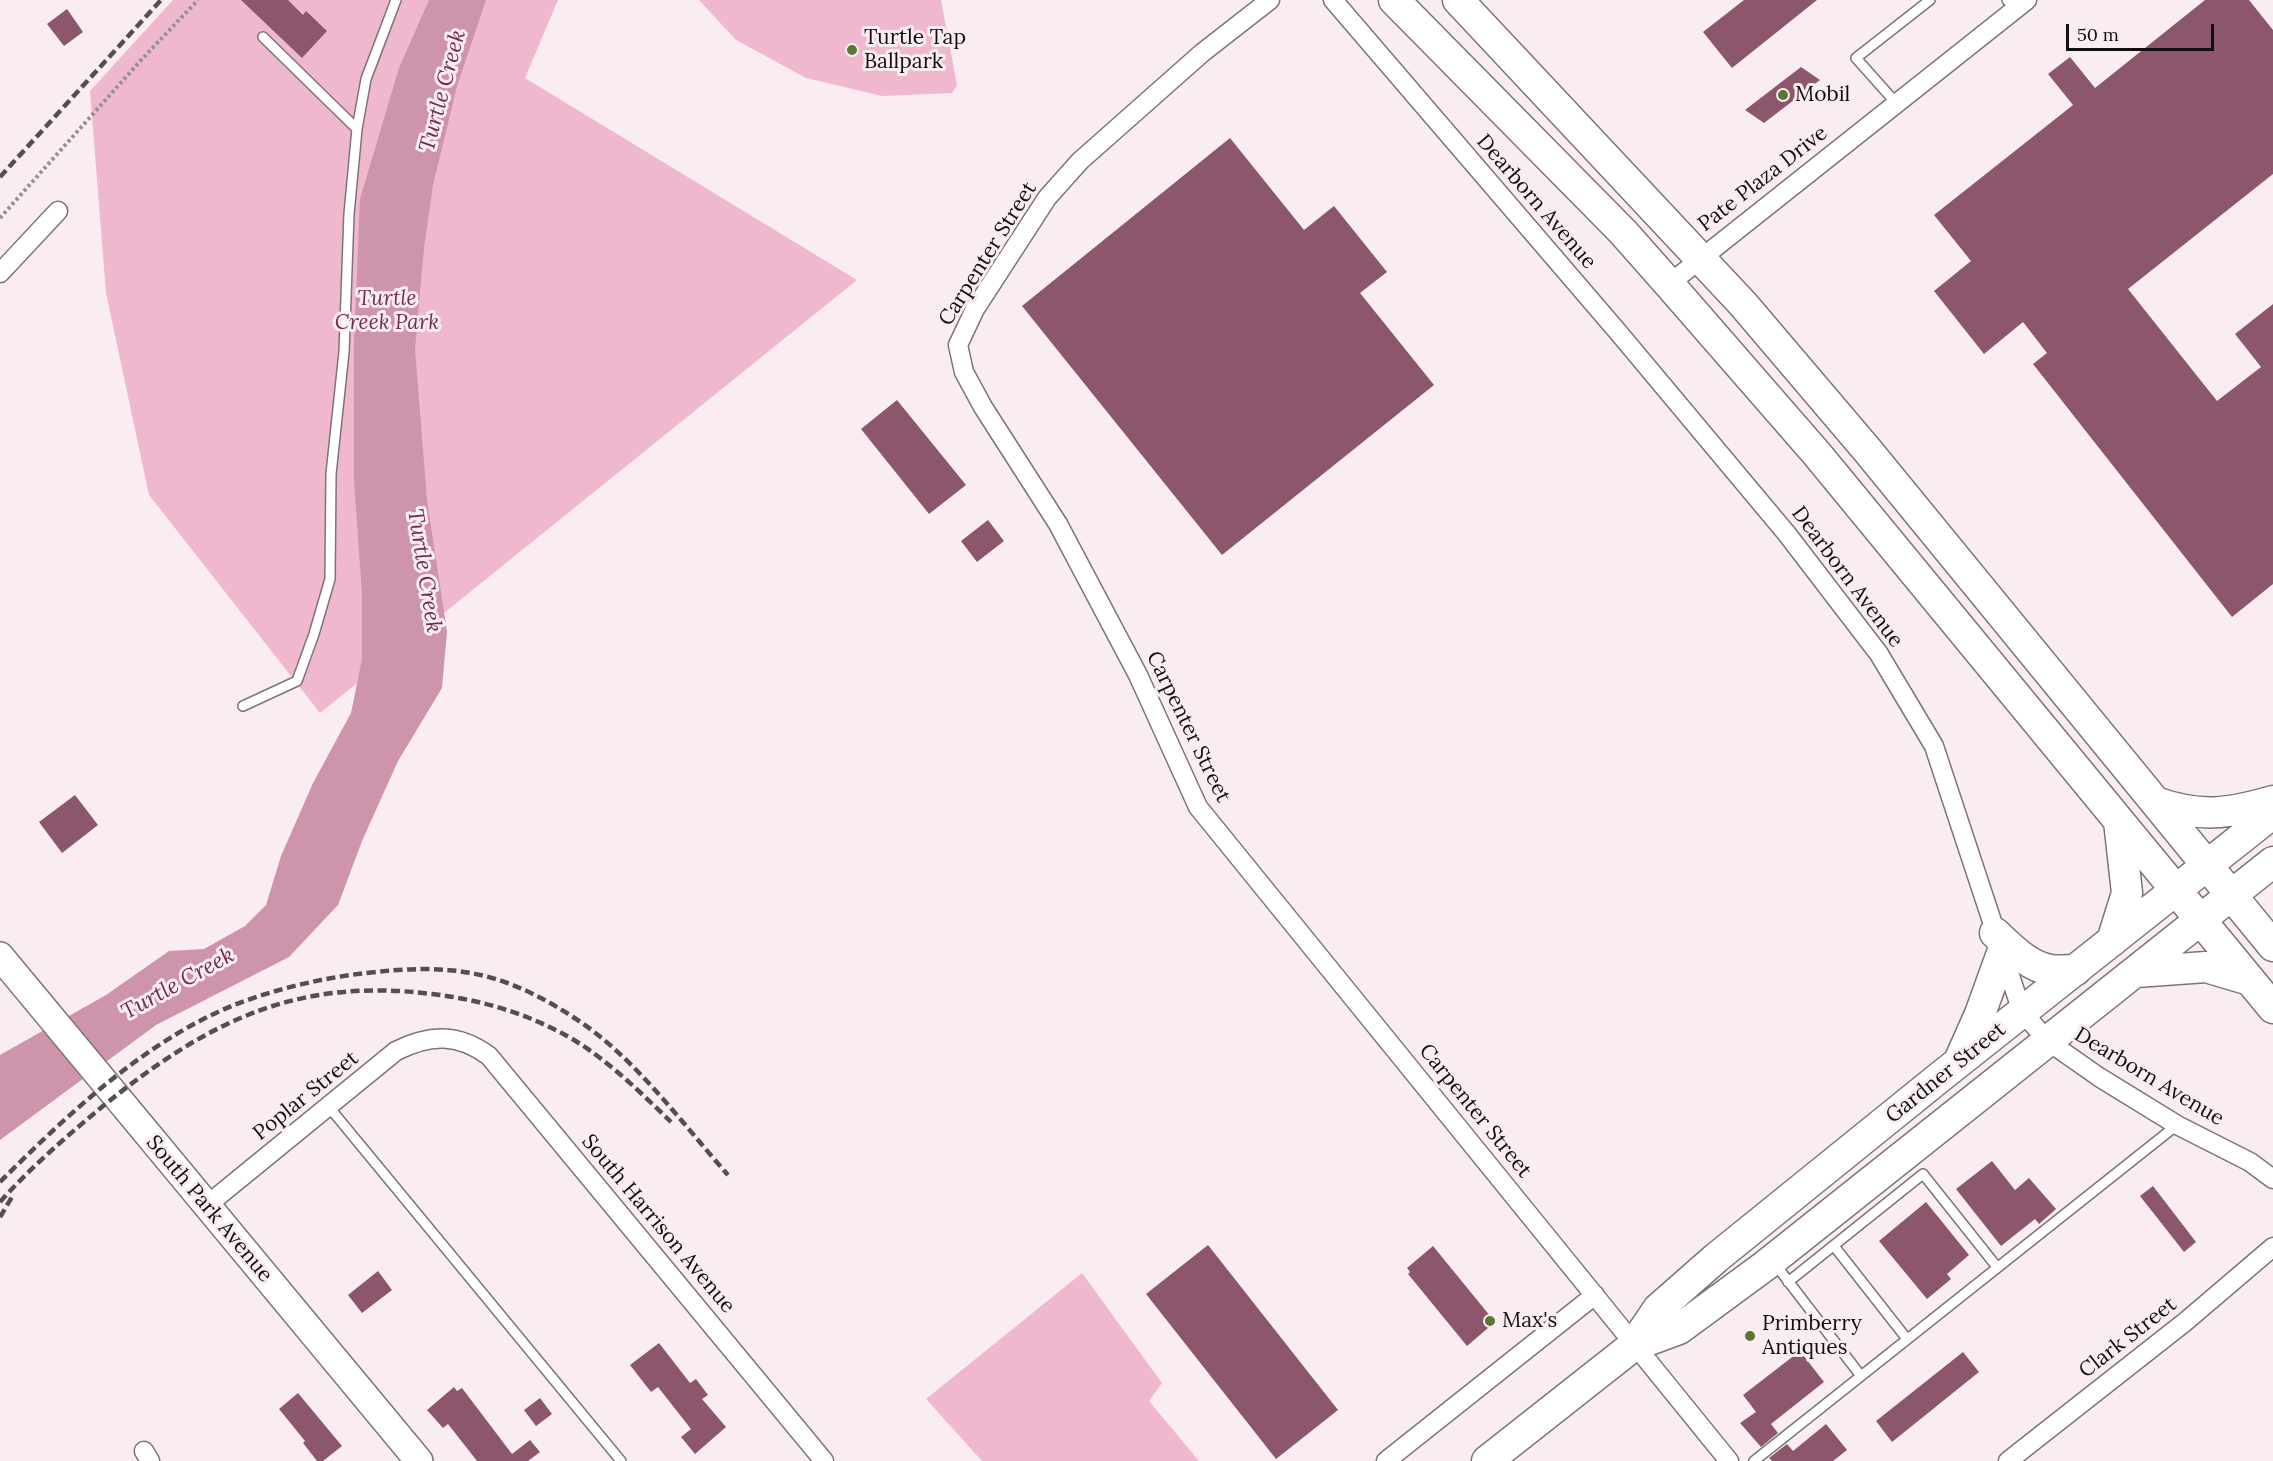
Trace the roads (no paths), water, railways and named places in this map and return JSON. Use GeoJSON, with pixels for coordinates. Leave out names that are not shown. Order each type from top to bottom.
{"type":"FeatureCollection","features":[{"type":"Feature","properties":{"kind":"main road"},"geometry":{"type":"LineString","coordinates":[[1394,0],[1623,232],[1669,284],[1817,454],[2273,1008]]}},
{"type":"Feature","properties":{"kind":"main road"},"geometry":{"type":"LineString","coordinates":[[1458,0],[1701,257],[1868,451],[2273,946]]}},
{"type":"Feature","properties":{"kind":"main road"},"geometry":{"type":"LineString","coordinates":[[2155,802],[2178,810],[2205,814],[2273,801]]}},
{"type":"Feature","properties":{"kind":"main road","name":"Gardner Street"},"geometry":{"type":"LineString","coordinates":[[1634,1346],[1658,1309],[1716,1258],[2273,813]]}},
{"type":"Feature","properties":{"kind":"main road"},"geometry":{"type":"LineString","coordinates":[[2112,941],[2127,893],[2119,820]]}},
{"type":"Feature","properties":{"kind":"main road","name":"Gardner Street"},"geometry":{"type":"LineString","coordinates":[[1487,1461],[1634,1346],[1679,1329],[1780,1271],[1873,1198],[2049,1042],[2273,862]]}},
{"type":"Feature","properties":{"kind":"main road"},"geometry":{"type":"LineString","coordinates":[[1959,1063],[1980,1014],[1998,943],[2038,966],[2052,970],[2076,970]]}},
{"type":"Feature","properties":{"kind":"main road"},"geometry":{"type":"LineString","coordinates":[[2136,972],[2206,967],[2250,980]]}},
{"type":"Feature","properties":{"kind":"street","name":"Carpenter Street"},"geometry":{"type":"LineString","coordinates":[[1270,0],[1202,53],[1080,161],[1047,198],[975,309],[958,345],[964,372],[983,408],[1058,524],[1138,675],[1198,807],[1729,1461]]}},
{"type":"Feature","properties":{"kind":"street","name":"Dearborn Avenue"},"geometry":{"type":"LineString","coordinates":[[1333,0],[1595,305],[1787,534],[1879,654],[1934,746],[2022,1012],[2049,1042],[2099,1077],[2177,1125],[2250,1162],[2273,1179]]}},
{"type":"Feature","properties":{"kind":"street","name":"Pate Plaza Drive"},"geometry":{"type":"LineString","coordinates":[[1669,284],[1896,103],[2016,3]]}},
{"type":"Feature","properties":{"kind":"street"},"geometry":{"type":"LineString","coordinates":[[0,273],[58,212]]}},
{"type":"Feature","properties":{"kind":"street","name":"South Park Avenue"},"geometry":{"type":"LineString","coordinates":[[0,956],[419,1461]]}},
{"type":"Feature","properties":{"kind":"street","name":"Poplar Street"},"geometry":{"type":"LineString","coordinates":[[206,1206],[396,1051],[418,1042],[443,1039]]}},
{"type":"Feature","properties":{"kind":"street","name":"South Harrison Avenue"},"geometry":{"type":"LineString","coordinates":[[443,1039],[473,1044],[489,1056],[824,1461]]}},
{"type":"Feature","properties":{"kind":"street","name":"Clark Street"},"geometry":{"type":"LineString","coordinates":[[2008,1461],[2185,1322],[2273,1247]]}},
{"type":"Feature","properties":{"kind":"street"},"geometry":{"type":"LineString","coordinates":[[1386,1461],[1595,1295]]}},
{"type":"Feature","properties":{"kind":"lane"},"geometry":{"type":"LineString","coordinates":[[243,706],[297,681],[330,579],[331,474],[344,352],[350,214],[357,129],[366,79],[396,0]]}},
{"type":"Feature","properties":{"kind":"lane"},"geometry":{"type":"LineString","coordinates":[[1896,103],[1856,58],[1930,0]]}},
{"type":"Feature","properties":{"kind":"lane"},"geometry":{"type":"LineString","coordinates":[[263,37],[357,129]]}},
{"type":"Feature","properties":{"kind":"lane"},"geometry":{"type":"LineString","coordinates":[[328,1107],[621,1461]]}},
{"type":"Feature","properties":{"kind":"lane"},"geometry":{"type":"LineString","coordinates":[[1754,1461],[2177,1125]]}},
{"type":"Feature","properties":{"kind":"lane"},"geometry":{"type":"LineString","coordinates":[[1861,1376],[1780,1271],[1834,1246],[1873,1198],[1923,1174],[1997,1267]]}},
{"type":"Feature","properties":{"kind":"lane"},"geometry":{"type":"LineString","coordinates":[[1834,1246],[1907,1339]]}},
{"type":"Feature","properties":{"kind":"water","name":"Turtle Creek"},"geometry":{"type":"Polygon","coordinates":[[[429,0],[486,0],[457,86],[433,185],[424,248],[415,349],[427,500],[447,632],[442,688],[398,761],[362,841],[338,905],[289,957],[156,1025],[0,1140],[0,1055],[106,995],[169,951],[204,949],[245,926],[266,905],[281,856],[313,783],[351,713],[362,659],[362,594],[354,480],[354,342],[360,199],[399,68],[429,0]]]}},
{"type":"Feature","properties":{"kind":"railway"},"geometry":{"type":"LineString","coordinates":[[0,177],[161,0]]}},
{"type":"Feature","properties":{"kind":"railway"},"geometry":{"type":"LineString","coordinates":[[0,1182],[52,1131],[109,1082],[169,1038],[201,1020],[250,999],[299,985],[366,973],[424,969],[449,970],[498,980],[547,1001],[573,1017],[616,1050],[636,1070],[728,1175]]}},
{"type":"Feature","properties":{"kind":"railway"},"geometry":{"type":"LineString","coordinates":[[0,1202],[37,1164],[103,1106],[141,1076],[179,1051],[217,1029],[255,1012],[295,1000],[337,993],[383,990],[432,994],[505,1009],[574,1040],[625,1078],[671,1122]]}},
{"type":"Feature","properties":{"kind":"railway"},"geometry":{"type":"LineString","coordinates":[[0,1217],[12,1197]]}},
{"type":"Feature","properties":{"kind":"place","name":"Turtle Tap Ballpark"},"geometry":{"type":"Point","coordinates":[852,50]}},
{"type":"Feature","properties":{"kind":"place","name":"Mobil"},"geometry":{"type":"Point","coordinates":[1783,95]}},
{"type":"Feature","properties":{"kind":"place","name":"Max's"},"geometry":{"type":"Point","coordinates":[1490,1321]}},
{"type":"Feature","properties":{"kind":"place","name":"Primberry Antiques"},"geometry":{"type":"Point","coordinates":[1750,1336]}},
{"type":"Feature","properties":{"kind":"park label","name":"Turtle Creek Park"},"geometry":{"type":"Point","coordinates":[387,311]}}]}
